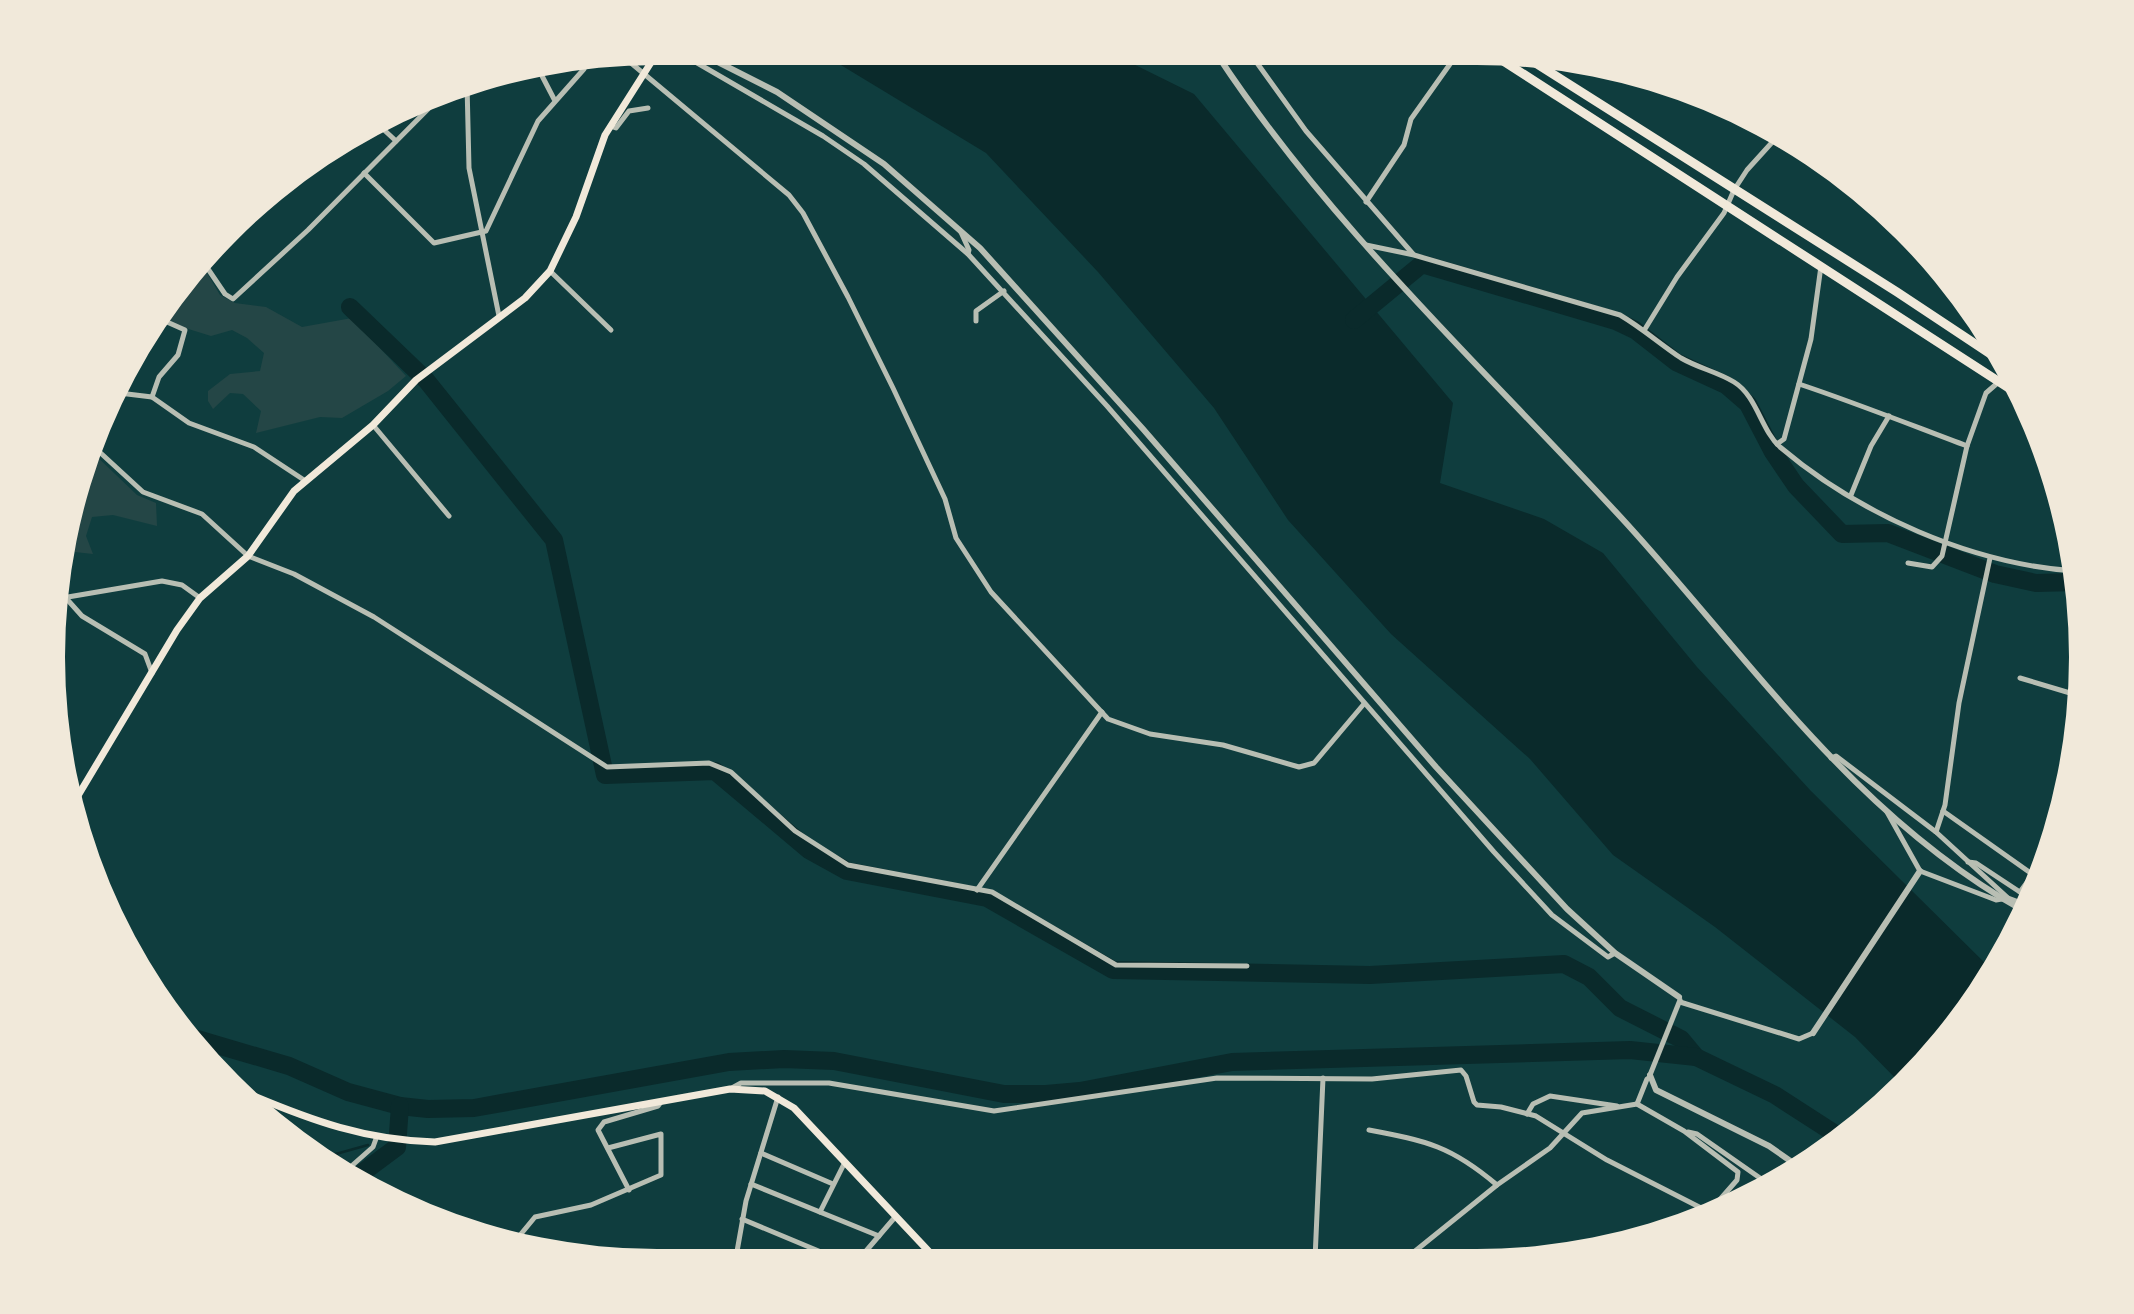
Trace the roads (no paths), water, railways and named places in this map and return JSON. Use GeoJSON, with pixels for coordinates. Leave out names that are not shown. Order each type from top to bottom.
{"type":"FeatureCollection","features":[{"type":"Feature","properties":{"kind":"highway"},"geometry":{"type":"LineString","coordinates":[[1511,66],[2000,380]]}},
{"type":"Feature","properties":{"kind":"highway"},"geometry":{"type":"LineString","coordinates":[[1545,69],[1983,349]]}},
{"type":"Feature","properties":{"kind":"main road"},"geometry":{"type":"LineString","coordinates":[[81,792],[200,598],[248,556],[304,480],[373,425],[422,375],[525,298],[550,271],[561,255],[610,126],[649,65]]}},
{"type":"Feature","properties":{"kind":"main road"},"geometry":{"type":"LineString","coordinates":[[266,1101],[321,1124],[404,1141],[435,1142],[730,1089],[765,1091],[794,1108],[927,1249]]}},
{"type":"Feature","properties":{"kind":"street"},"geometry":{"type":"LineString","coordinates":[[701,65],[854,157],[968,254],[1004,290],[1363,705],[1552,915],[1608,957],[1615,953]]}},
{"type":"Feature","properties":{"kind":"street"},"geometry":{"type":"LineString","coordinates":[[724,65],[777,92],[884,164],[980,248],[1143,429],[1436,767],[1567,909],[1615,953],[1679,1001],[1799,1039],[1813,1033],[1920,871]]}},
{"type":"Feature","properties":{"kind":"street"},"geometry":{"type":"LineString","coordinates":[[1225,65],[1291,155],[1363,245],[1628,526],[1770,693],[1830,758],[1887,812],[1942,856],[2015,905]]}},
{"type":"Feature","properties":{"kind":"street"},"geometry":{"type":"LineString","coordinates":[[1258,65],[1306,131],[1414,255]]}},
{"type":"Feature","properties":{"kind":"street"},"geometry":{"type":"LineString","coordinates":[[1366,202],[1404,145],[1411,119],[1449,65]]}},
{"type":"Feature","properties":{"kind":"street"},"geometry":{"type":"LineString","coordinates":[[635,66],[789,195],[803,213],[848,297],[945,499],[956,538],[991,592],[1101,712],[1123,727],[1223,745],[1299,767],[1314,763],[1363,705]]}},
{"type":"Feature","properties":{"kind":"street"},"geometry":{"type":"LineString","coordinates":[[364,173],[434,243],[480,230],[486,231],[529,137],[554,99],[583,70]]}},
{"type":"Feature","properties":{"kind":"street"},"geometry":{"type":"LineString","coordinates":[[542,76],[554,99]]}},
{"type":"Feature","properties":{"kind":"street"},"geometry":{"type":"LineString","coordinates":[[467,96],[469,168],[499,316]]}},
{"type":"Feature","properties":{"kind":"street"},"geometry":{"type":"LineString","coordinates":[[610,126],[616,128],[629,111],[648,108]]}},
{"type":"Feature","properties":{"kind":"street"},"geometry":{"type":"LineString","coordinates":[[209,270],[225,294],[233,299],[424,113]]}},
{"type":"Feature","properties":{"kind":"street"},"geometry":{"type":"LineString","coordinates":[[385,131],[396,141]]}},
{"type":"Feature","properties":{"kind":"street"},"geometry":{"type":"LineString","coordinates":[[1645,329],[1677,277],[1729,205],[1734,190],[1772,143]]}},
{"type":"Feature","properties":{"kind":"street"},"geometry":{"type":"LineString","coordinates":[[960,230],[969,250],[968,254]]}},
{"type":"Feature","properties":{"kind":"street"},"geometry":{"type":"LineString","coordinates":[[1363,245],[1414,255],[1620,315],[1645,329],[1681,357],[1737,383],[1777,444],[1894,521],[1945,543],[1990,558],[2062,570]]}},
{"type":"Feature","properties":{"kind":"street"},"geometry":{"type":"LineString","coordinates":[[1777,444],[1784,439],[1811,339],[1822,264]]}},
{"type":"Feature","properties":{"kind":"street"},"geometry":{"type":"LineString","coordinates":[[550,271],[611,330]]}},
{"type":"Feature","properties":{"kind":"street"},"geometry":{"type":"LineString","coordinates":[[976,321],[976,312],[1004,290]]}},
{"type":"Feature","properties":{"kind":"street"},"geometry":{"type":"LineString","coordinates":[[152,397],[159,377],[178,355],[185,330],[169,323]]}},
{"type":"Feature","properties":{"kind":"street"},"geometry":{"type":"LineString","coordinates":[[1908,562],[1932,567],[1942,556],[1967,446],[1986,393],[2000,380]]}},
{"type":"Feature","properties":{"kind":"street"},"geometry":{"type":"LineString","coordinates":[[1799,384],[1967,446]]}},
{"type":"Feature","properties":{"kind":"street"},"geometry":{"type":"LineString","coordinates":[[127,394],[152,397],[189,423],[254,447],[304,480]]}},
{"type":"Feature","properties":{"kind":"street"},"geometry":{"type":"LineString","coordinates":[[1852,495],[1871,446],[1889,416]]}},
{"type":"Feature","properties":{"kind":"street"},"geometry":{"type":"LineString","coordinates":[[373,425],[449,516]]}},
{"type":"Feature","properties":{"kind":"street"},"geometry":{"type":"LineString","coordinates":[[101,453],[143,492],[202,514],[248,556],[295,574],[374,617],[607,767],[709,763],[731,772],[796,831],[848,865],[992,892],[1116,965],[1247,966]]}},
{"type":"Feature","properties":{"kind":"street"},"geometry":{"type":"LineString","coordinates":[[1936,832],[1943,811],[1959,703],[1990,558]]}},
{"type":"Feature","properties":{"kind":"street"},"geometry":{"type":"LineString","coordinates":[[68,597],[162,581],[183,585],[200,598]]}},
{"type":"Feature","properties":{"kind":"street"},"geometry":{"type":"LineString","coordinates":[[68,602],[82,615],[145,654],[152,673]]}},
{"type":"Feature","properties":{"kind":"street"},"geometry":{"type":"LineString","coordinates":[[2020,678],[2068,692]]}},
{"type":"Feature","properties":{"kind":"street"},"geometry":{"type":"LineString","coordinates":[[977,890],[1101,712]]}},
{"type":"Feature","properties":{"kind":"street"},"geometry":{"type":"LineString","coordinates":[[1830,758],[1836,757],[1936,832],[2006,899]]}},
{"type":"Feature","properties":{"kind":"street"},"geometry":{"type":"LineString","coordinates":[[1943,811],[2029,872]]}},
{"type":"Feature","properties":{"kind":"street"},"geometry":{"type":"LineString","coordinates":[[1887,812],[1920,871],[2016,902]]}},
{"type":"Feature","properties":{"kind":"street"},"geometry":{"type":"LineString","coordinates":[[1968,862],[1976,863],[2020,892]]}},
{"type":"Feature","properties":{"kind":"street"},"geometry":{"type":"LineString","coordinates":[[1637,1104],[1679,1001]]}},
{"type":"Feature","properties":{"kind":"street"},"geometry":{"type":"LineString","coordinates":[[730,1089],[741,1083],[829,1083],[994,1111],[1217,1078],[1372,1079],[1461,1070],[1477,1105],[1527,1114],[1606,1160],[1698,1206]]}},
{"type":"Feature","properties":{"kind":"street"},"geometry":{"type":"LineString","coordinates":[[1650,1076],[1656,1090],[1769,1146],[1789,1160]]}},
{"type":"Feature","properties":{"kind":"street"},"geometry":{"type":"LineString","coordinates":[[1315,1249],[1323,1079]]}},
{"type":"Feature","properties":{"kind":"street"},"geometry":{"type":"LineString","coordinates":[[1527,1114],[1533,1104],[1550,1096],[1611,1103],[1618,1107]]}},
{"type":"Feature","properties":{"kind":"street"},"geometry":{"type":"LineString","coordinates":[[737,1249],[751,1184],[778,1097]]}},
{"type":"Feature","properties":{"kind":"street"},"geometry":{"type":"LineString","coordinates":[[629,1190],[598,1130],[604,1122],[658,1106],[661,1102]]}},
{"type":"Feature","properties":{"kind":"street"},"geometry":{"type":"LineString","coordinates":[[1418,1249],[1497,1185],[1550,1148],[1582,1113],[1637,1104],[1684,1131],[1738,1172],[1737,1180],[1724,1195]]}},
{"type":"Feature","properties":{"kind":"street"},"geometry":{"type":"LineString","coordinates":[[1369,1130],[1421,1140],[1447,1149],[1467,1160],[1497,1185]]}},
{"type":"Feature","properties":{"kind":"street"},"geometry":{"type":"LineString","coordinates":[[1684,1131],[1697,1134],[1759,1177]]}},
{"type":"Feature","properties":{"kind":"street"},"geometry":{"type":"LineString","coordinates":[[522,1233],[535,1217],[591,1205],[661,1175],[661,1134],[608,1148]]}},
{"type":"Feature","properties":{"kind":"street"},"geometry":{"type":"LineString","coordinates":[[353,1165],[373,1147],[377,1136]]}},
{"type":"Feature","properties":{"kind":"street"},"geometry":{"type":"LineString","coordinates":[[761,1153],[833,1184]]}},
{"type":"Feature","properties":{"kind":"street"},"geometry":{"type":"LineString","coordinates":[[820,1212],[845,1162]]}},
{"type":"Feature","properties":{"kind":"street"},"geometry":{"type":"LineString","coordinates":[[751,1184],[879,1236]]}},
{"type":"Feature","properties":{"kind":"street"},"geometry":{"type":"LineString","coordinates":[[868,1249],[897,1216]]}},
{"type":"Feature","properties":{"kind":"street"},"geometry":{"type":"LineString","coordinates":[[743,1219],[814,1249]]}},
{"type":"Feature","properties":{"kind":"waterway"},"geometry":{"type":"LineString","coordinates":[[1354,320],[1422,264],[1616,321],[1635,330],[1676,362],[1726,385],[1748,404],[1773,452],[1796,486],[1842,534],[1888,533],[1995,574],[2036,583],[2064,582]]}},
{"type":"Feature","properties":{"kind":"waterway"},"geometry":{"type":"LineString","coordinates":[[350,307],[426,380],[554,540],[605,775],[715,771],[809,850],[847,871],[987,898],[1113,970],[1370,975],[1564,964],[1589,977],[1620,1008],[1681,1039],[1696,1057]]}},
{"type":"Feature","properties":{"kind":"waterway"},"geometry":{"type":"LineString","coordinates":[[208,1042],[289,1066],[348,1092],[400,1106],[428,1109],[474,1108],[729,1062],[784,1059],[834,1061],[1004,1094],[1046,1094],[1080,1091],[1232,1062],[1630,1050],[1696,1057],[1775,1095],[1831,1131]]}},
{"type":"Feature","properties":{"kind":"waterway"},"geometry":{"type":"LineString","coordinates":[[364,1172],[397,1147],[400,1106]]}},
{"type":"Feature","properties":{"kind":"waterway"},"geometry":{"type":"LineString","coordinates":[[336,1154],[368,1145]]}},
{"type":"Feature","properties":{"kind":"waterway"},"geometry":{"type":"LineString","coordinates":[[379,1151],[384,1157]]}}]}
